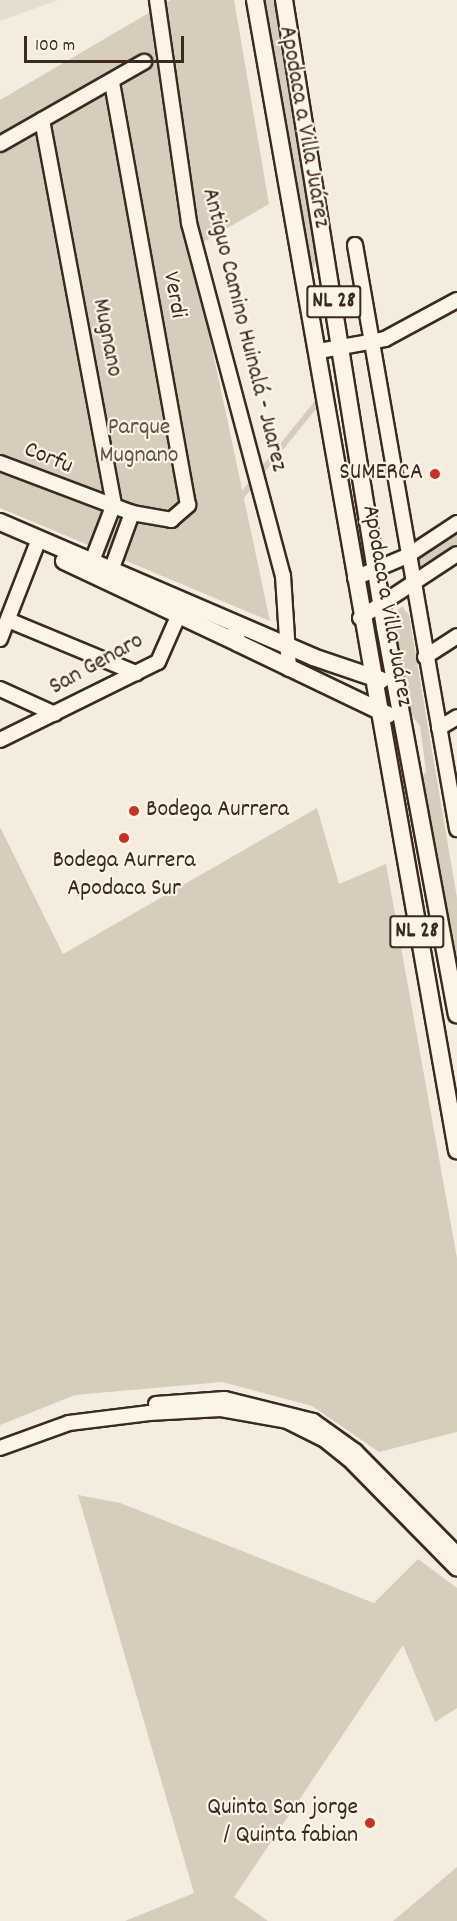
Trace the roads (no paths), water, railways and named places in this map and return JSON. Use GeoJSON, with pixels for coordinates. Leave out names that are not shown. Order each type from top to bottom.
{"type":"FeatureCollection","features":[{"type":"Feature","properties":{"kind":"main road","name":"Apodaca a Villa Juárez"},"geometry":{"type":"LineString","coordinates":[[255,0],[319,351],[360,618],[374,677],[453,1104],[457,1150]]}},
{"type":"Feature","properties":{"kind":"main road","name":"Apodaca a Villa Juárez"},"geometry":{"type":"LineString","coordinates":[[284,0],[382,604],[454,973],[457,1014]]}},
{"type":"Feature","properties":{"kind":"main road"},"geometry":{"type":"LineString","coordinates":[[0,522],[37,544],[183,607],[230,619],[290,647],[398,686]]}},
{"type":"Feature","properties":{"kind":"main road"},"geometry":{"type":"LineString","coordinates":[[0,534],[112,568],[183,607],[238,643],[404,722]]}},
{"type":"Feature","properties":{"kind":"main road"},"geometry":{"type":"LineString","coordinates":[[230,619],[238,643]]}},
{"type":"Feature","properties":{"kind":"street","name":"Antiguo Camino Huinalá - Juarez"},"geometry":{"type":"LineString","coordinates":[[158,0],[189,223],[278,555],[290,647],[289,669]]}},
{"type":"Feature","properties":{"kind":"street"},"geometry":{"type":"LineString","coordinates":[[0,144],[144,62]]}},
{"type":"Feature","properties":{"kind":"street","name":"Verdi"},"geometry":{"type":"LineString","coordinates":[[112,81],[188,505],[182,515]]}},
{"type":"Feature","properties":{"kind":"street","name":"Mugnano"},"geometry":{"type":"LineString","coordinates":[[42,120],[113,507]]}},
{"type":"Feature","properties":{"kind":"street"},"geometry":{"type":"LineString","coordinates":[[355,245],[424,657],[455,798],[457,829]]}},
{"type":"Feature","properties":{"kind":"street"},"geometry":{"type":"LineString","coordinates":[[319,351],[373,343],[457,300]]}},
{"type":"Feature","properties":{"kind":"street","name":"Corfu"},"geometry":{"type":"LineString","coordinates":[[0,464],[132,513],[171,520],[182,515]]}},
{"type":"Feature","properties":{"kind":"street"},"geometry":{"type":"LineString","coordinates":[[92,561],[113,507]]}},
{"type":"Feature","properties":{"kind":"street"},"geometry":{"type":"LineString","coordinates":[[112,568],[132,513]]}},
{"type":"Feature","properties":{"kind":"street"},"geometry":{"type":"LineString","coordinates":[[355,578],[407,556],[457,523]]}},
{"type":"Feature","properties":{"kind":"street"},"geometry":{"type":"LineString","coordinates":[[0,639],[37,544]]}},
{"type":"Feature","properties":{"kind":"street"},"geometry":{"type":"LineString","coordinates":[[360,618],[457,554]]}},
{"type":"Feature","properties":{"kind":"street","name":"San Genaro"},"geometry":{"type":"LineString","coordinates":[[0,740],[158,662],[183,607]]}},
{"type":"Feature","properties":{"kind":"street"},"geometry":{"type":"LineString","coordinates":[[8,620],[136,673]]}},
{"type":"Feature","properties":{"kind":"street"},"geometry":{"type":"LineString","coordinates":[[424,657],[457,636]]}},
{"type":"Feature","properties":{"kind":"street"},"geometry":{"type":"LineString","coordinates":[[0,689],[55,714]]}},
{"type":"Feature","properties":{"kind":"street"},"geometry":{"type":"LineString","coordinates":[[439,729],[457,717]]}},
{"type":"Feature","properties":{"kind":"street"},"geometry":{"type":"LineString","coordinates":[[0,1439],[66,1415],[195,1400],[259,1403],[334,1434],[457,1554]]}},
{"type":"Feature","properties":{"kind":"street"},"geometry":{"type":"LineString","coordinates":[[0,1448],[69,1423],[149,1413],[221,1409],[287,1421],[325,1440],[353,1463],[457,1569]]}},
{"type":"Feature","properties":{"kind":"place","name":"SUMERCA"},"geometry":{"type":"Point","coordinates":[435,474]}},
{"type":"Feature","properties":{"kind":"place","name":"Bodega Aurrera"},"geometry":{"type":"Point","coordinates":[134,811]}},
{"type":"Feature","properties":{"kind":"place","name":"Bodega Aurrera Apodaca Sur"},"geometry":{"type":"Point","coordinates":[124,838]}},
{"type":"Feature","properties":{"kind":"place","name":"Quinta San jorge / Quinta fabian"},"geometry":{"type":"Point","coordinates":[370,1823]}},
{"type":"Feature","properties":{"kind":"park label","name":"Parque Mugnano"},"geometry":{"type":"Point","coordinates":[139,443]}}]}
